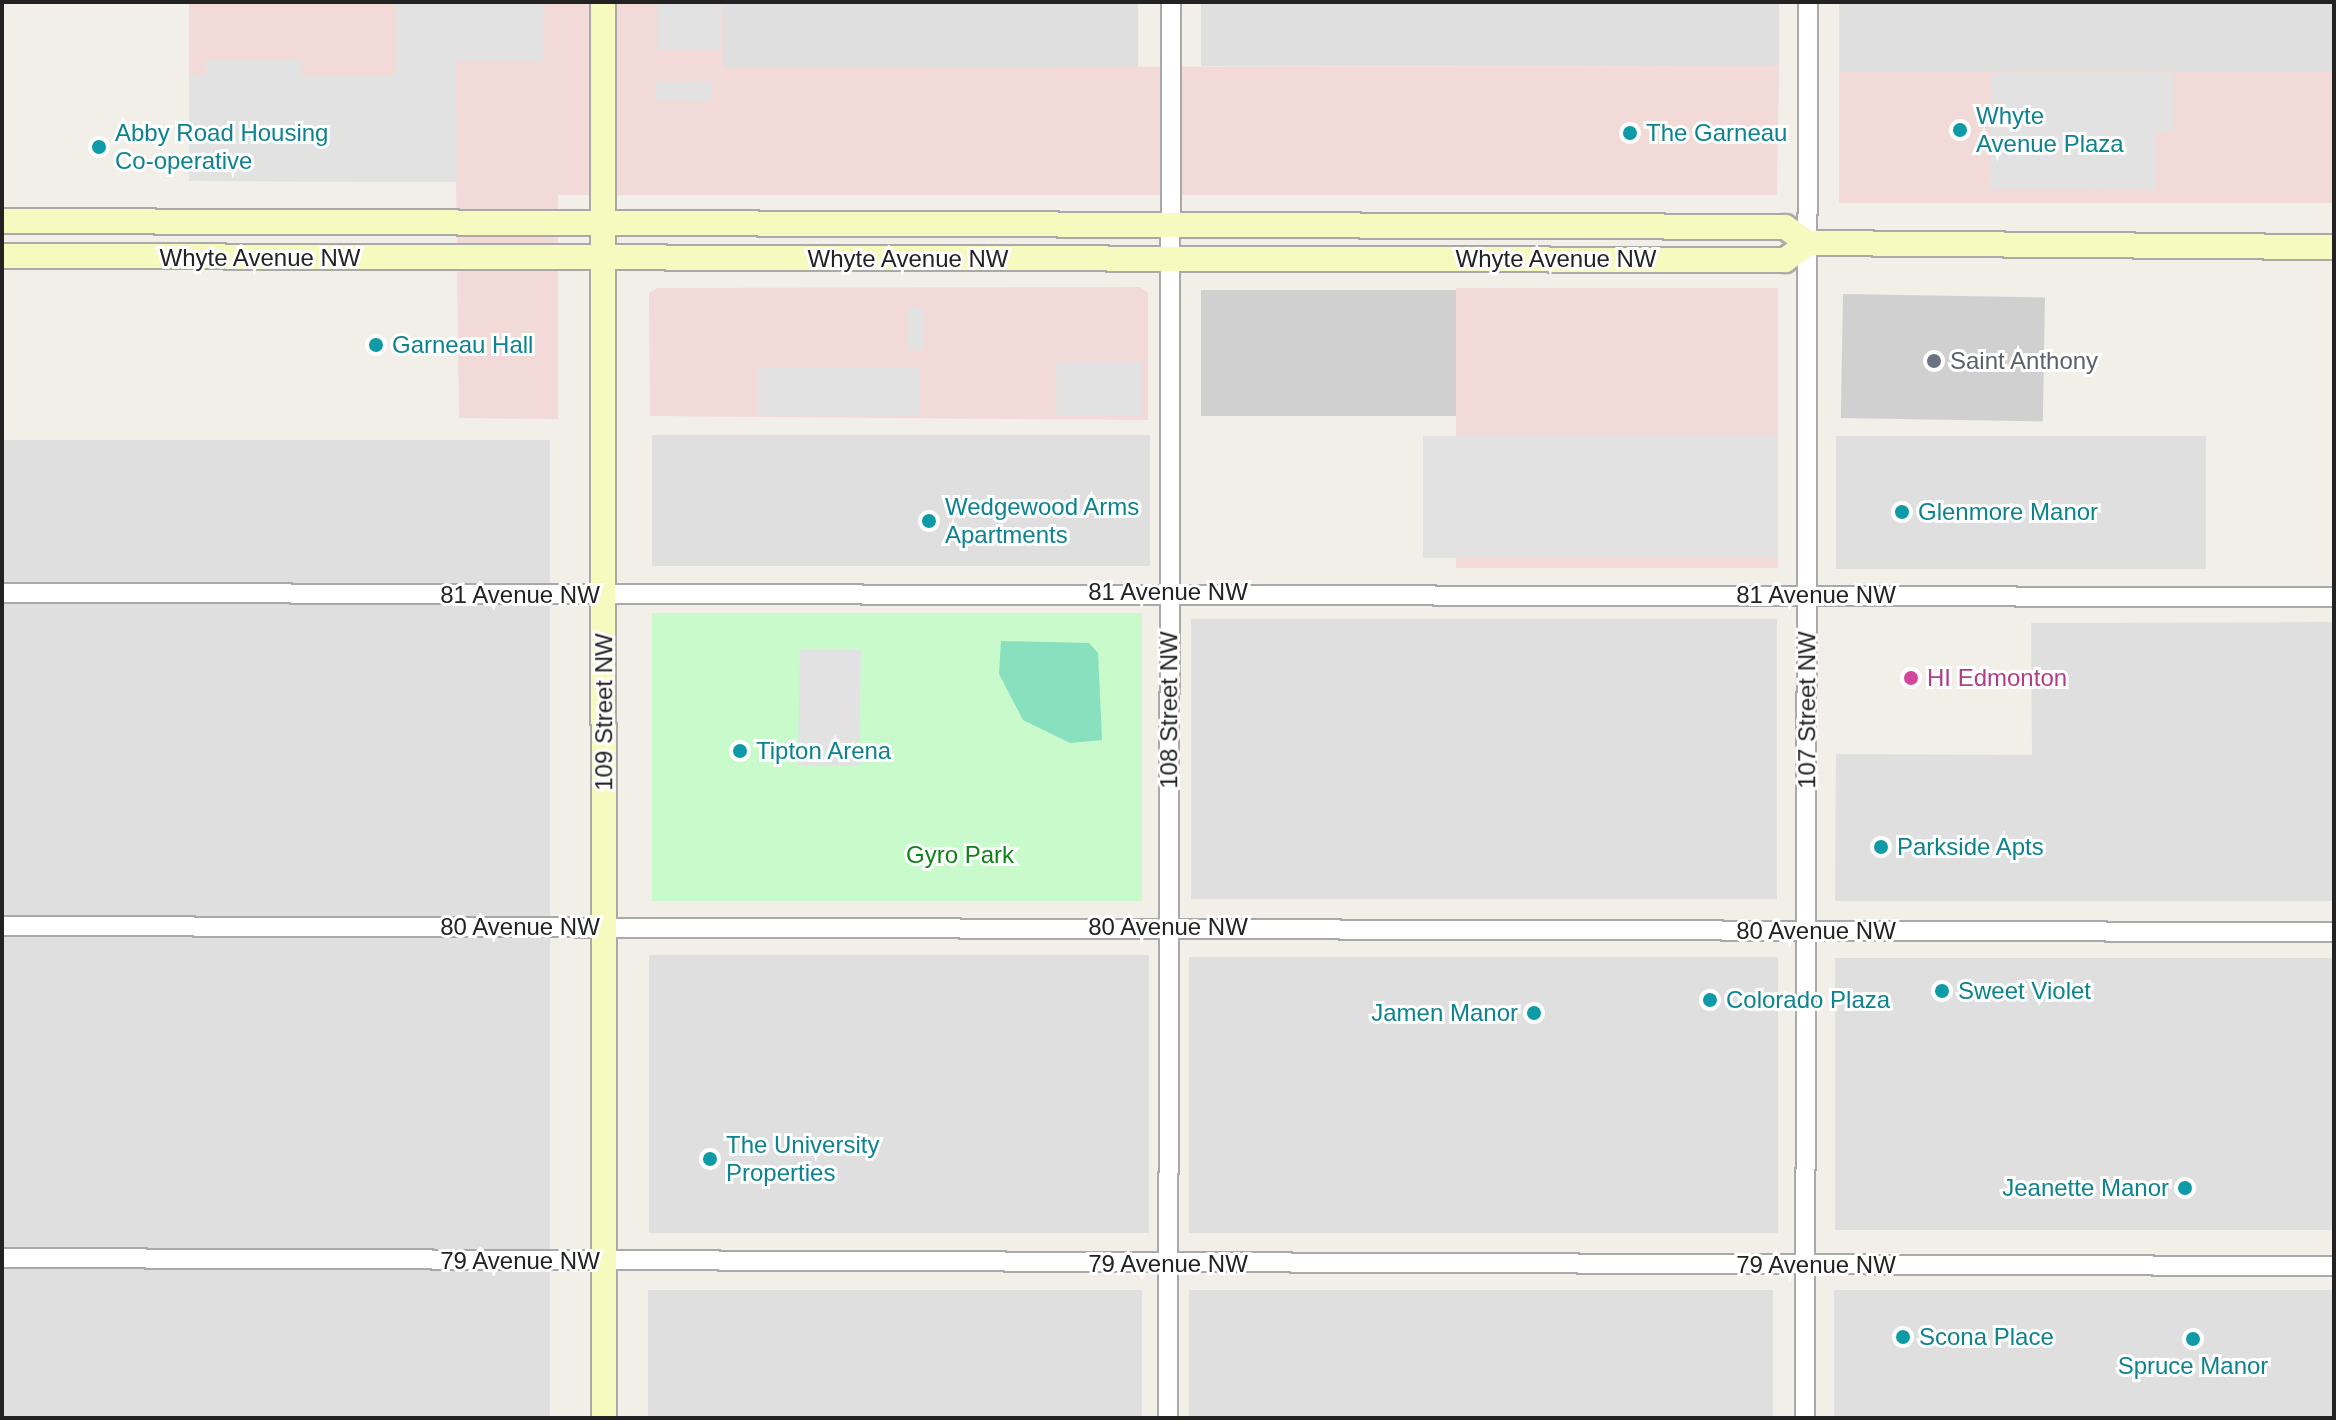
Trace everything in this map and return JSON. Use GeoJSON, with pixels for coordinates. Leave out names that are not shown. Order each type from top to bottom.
{"type":"FeatureCollection","features":[{"type":"Feature","properties":{"kind":"main road","name":"109 Street NW"},"geometry":{"type":"LineString","coordinates":[[603,3],[604,1418]]}},
{"type":"Feature","properties":{"kind":"main road","name":"Whyte Avenue NW"},"geometry":{"type":"LineString","coordinates":[[2,221],[1785,227],[1808,243],[2334,247]]}},
{"type":"Feature","properties":{"kind":"main road","name":"Whyte Avenue NW"},"geometry":{"type":"LineString","coordinates":[[2,256],[1785,260],[1808,243]]}},
{"type":"Feature","properties":{"kind":"street","name":"108 Street NW"},"geometry":{"type":"LineString","coordinates":[[1168,1418],[1171,2]]}},
{"type":"Feature","properties":{"kind":"street","name":"107 Street NW"},"geometry":{"type":"LineString","coordinates":[[1805,1418],[1808,2]]}},
{"type":"Feature","properties":{"kind":"street","name":"81 Avenue NW"},"geometry":{"type":"LineString","coordinates":[[2,593],[2334,597]]}},
{"type":"Feature","properties":{"kind":"street","name":"80 Avenue NW"},"geometry":{"type":"LineString","coordinates":[[2,926],[2334,932]]}},
{"type":"Feature","properties":{"kind":"street","name":"79 Avenue NW"},"geometry":{"type":"LineString","coordinates":[[2,1258],[2334,1266]]}},
{"type":"Feature","properties":{"kind":"shaded area"},"geometry":{"type":"Polygon","coordinates":[[[189,2],[723,2],[723,67],[1779,66],[1777,195],[558,195],[558,419],[459,418],[456,182],[189,181],[189,2]]]}},
{"type":"Feature","properties":{"kind":"shaded area"},"geometry":{"type":"Polygon","coordinates":[[[395,2],[543,2],[543,61],[456,61],[457,182],[189,181],[189,76],[206,76],[206,59],[301,59],[301,76],[395,76],[395,2]]]}},
{"type":"Feature","properties":{"kind":"shaded area"},"geometry":{"type":"Polygon","coordinates":[[[658,2],[721,2],[721,49],[658,49],[658,2]]]}},
{"type":"Feature","properties":{"kind":"shaded area"},"geometry":{"type":"Polygon","coordinates":[[[723,2],[1138,2],[1138,67],[723,67],[723,2]]]}},
{"type":"Feature","properties":{"kind":"shaded area"},"geometry":{"type":"Polygon","coordinates":[[[1201,2],[1779,2],[1779,66],[1201,66],[1201,2]]]}},
{"type":"Feature","properties":{"kind":"shaded area"},"geometry":{"type":"Polygon","coordinates":[[[1839,2],[2334,2],[2334,71],[1839,71],[1839,2]]]}},
{"type":"Feature","properties":{"kind":"shaded area"},"geometry":{"type":"Polygon","coordinates":[[[1839,71],[2334,71],[2334,203],[1839,203],[1839,71]]]}},
{"type":"Feature","properties":{"kind":"shaded area"},"geometry":{"type":"Polygon","coordinates":[[[1991,73],[2173,74],[2173,131],[2156,131],[2156,190],[1990,189],[1991,73]]]}},
{"type":"Feature","properties":{"kind":"shaded area"},"geometry":{"type":"Polygon","coordinates":[[[655,82],[711,82],[711,101],[655,101],[655,82]]]}},
{"type":"Feature","properties":{"kind":"shaded area"},"geometry":{"type":"Polygon","coordinates":[[[1140,287],[1148,293],[1148,420],[650,416],[649,293],[657,288],[1140,287]]]}},
{"type":"Feature","properties":{"kind":"shaded area"},"geometry":{"type":"Polygon","coordinates":[[[1456,288],[1778,288],[1778,568],[1456,568],[1456,288]]]}},
{"type":"Feature","properties":{"kind":"shaded area"},"geometry":{"type":"Polygon","coordinates":[[[1201,290],[1456,290],[1456,416],[1201,416],[1201,290]]]}},
{"type":"Feature","properties":{"kind":"shaded area"},"geometry":{"type":"Polygon","coordinates":[[[1843,294],[2045,298],[2043,422],[1841,418],[1843,294]]]}},
{"type":"Feature","properties":{"kind":"shaded area"},"geometry":{"type":"Polygon","coordinates":[[[907,308],[924,308],[924,350],[907,350],[907,308]]]}},
{"type":"Feature","properties":{"kind":"shaded area"},"geometry":{"type":"Polygon","coordinates":[[[1055,361],[1141,361],[1141,415],[1055,415],[1055,361]]]}},
{"type":"Feature","properties":{"kind":"shaded area"},"geometry":{"type":"Polygon","coordinates":[[[758,368],[919,368],[919,416],[758,416],[758,368]]]}},
{"type":"Feature","properties":{"kind":"shaded area"},"geometry":{"type":"Polygon","coordinates":[[[652,435],[1150,435],[1150,566],[652,566],[652,435]]]}},
{"type":"Feature","properties":{"kind":"shaded area"},"geometry":{"type":"Polygon","coordinates":[[[1423,436],[1777,436],[1777,558],[1423,558],[1423,436]]]}},
{"type":"Feature","properties":{"kind":"shaded area"},"geometry":{"type":"Polygon","coordinates":[[[1836,436],[2206,436],[2206,569],[1836,569],[1836,436]]]}},
{"type":"Feature","properties":{"kind":"shaded area"},"geometry":{"type":"Polygon","coordinates":[[[2,440],[550,440],[550,1418],[2,1418],[2,440]]]}},
{"type":"Feature","properties":{"kind":"shaded area"},"geometry":{"type":"Polygon","coordinates":[[[1191,619],[1777,619],[1777,899],[1191,899],[1191,619]]]}},
{"type":"Feature","properties":{"kind":"shaded area"},"geometry":{"type":"Polygon","coordinates":[[[2334,622],[2334,901],[1835,901],[1836,754],[2032,755],[2031,623],[2334,622]]]}},
{"type":"Feature","properties":{"kind":"shaded area"},"geometry":{"type":"Polygon","coordinates":[[[800,649],[861,650],[859,766],[798,765],[800,649]]]}},
{"type":"Feature","properties":{"kind":"shaded area"},"geometry":{"type":"Polygon","coordinates":[[[649,955],[1149,955],[1149,1233],[649,1233],[649,955]]]}},
{"type":"Feature","properties":{"kind":"shaded area"},"geometry":{"type":"Polygon","coordinates":[[[1189,957],[1778,957],[1778,1233],[1189,1233],[1189,957]]]}},
{"type":"Feature","properties":{"kind":"shaded area"},"geometry":{"type":"Polygon","coordinates":[[[1835,958],[2334,958],[2334,1230],[1835,1230],[1835,958]]]}},
{"type":"Feature","properties":{"kind":"shaded area"},"geometry":{"type":"Polygon","coordinates":[[[648,1290],[1142,1290],[1142,1418],[648,1418],[648,1290]]]}},
{"type":"Feature","properties":{"kind":"shaded area"},"geometry":{"type":"Polygon","coordinates":[[[1189,1290],[1773,1290],[1773,1418],[1189,1418],[1189,1290]]]}},
{"type":"Feature","properties":{"kind":"shaded area"},"geometry":{"type":"Polygon","coordinates":[[[1834,1290],[2334,1290],[2334,1418],[1834,1418],[1834,1290]]]}},
{"type":"Feature","properties":{"kind":"green space","name":"Gyro Park"},"geometry":{"type":"Polygon","coordinates":[[[652,613],[1142,613],[1142,901],[652,901],[652,613]]]}},
{"type":"Feature","properties":{"kind":"green space"},"geometry":{"type":"Polygon","coordinates":[[[1001,641],[1089,643],[1098,653],[1102,740],[1070,743],[1023,720],[999,674],[1001,641]]]}},
{"type":"Feature","properties":{"kind":"place","name":"Whyte Avenue Plaza"},"geometry":{"type":"Point","coordinates":[1960,130]}},
{"type":"Feature","properties":{"kind":"place","name":"The Garneau"},"geometry":{"type":"Point","coordinates":[1630,133]}},
{"type":"Feature","properties":{"kind":"place","name":"Abby Road Housing Co-operative"},"geometry":{"type":"Point","coordinates":[99,147]}},
{"type":"Feature","properties":{"kind":"place","name":"Garneau Hall"},"geometry":{"type":"Point","coordinates":[376,345]}},
{"type":"Feature","properties":{"kind":"place","name":"Saint Anthony"},"geometry":{"type":"Point","coordinates":[1934,361]}},
{"type":"Feature","properties":{"kind":"place","name":"Glenmore Manor"},"geometry":{"type":"Point","coordinates":[1902,512]}},
{"type":"Feature","properties":{"kind":"place","name":"Wedgewood Arms Apartments"},"geometry":{"type":"Point","coordinates":[929,521]}},
{"type":"Feature","properties":{"kind":"place","name":"HI Edmonton"},"geometry":{"type":"Point","coordinates":[1911,678]}},
{"type":"Feature","properties":{"kind":"place","name":"Tipton Arena"},"geometry":{"type":"Point","coordinates":[740,751]}},
{"type":"Feature","properties":{"kind":"place","name":"Parkside Apts"},"geometry":{"type":"Point","coordinates":[1881,847]}},
{"type":"Feature","properties":{"kind":"place","name":"Sweet Violet"},"geometry":{"type":"Point","coordinates":[1942,991]}},
{"type":"Feature","properties":{"kind":"place","name":"Colorado Plaza"},"geometry":{"type":"Point","coordinates":[1710,1000]}},
{"type":"Feature","properties":{"kind":"place","name":"Jamen Manor"},"geometry":{"type":"Point","coordinates":[1534,1013]}},
{"type":"Feature","properties":{"kind":"place","name":"The University Properties"},"geometry":{"type":"Point","coordinates":[710,1159]}},
{"type":"Feature","properties":{"kind":"place","name":"Jeanette Manor"},"geometry":{"type":"Point","coordinates":[2185,1188]}},
{"type":"Feature","properties":{"kind":"place","name":"Scona Place"},"geometry":{"type":"Point","coordinates":[1903,1337]}},
{"type":"Feature","properties":{"kind":"place","name":"Spruce Manor"},"geometry":{"type":"Point","coordinates":[2193,1339]}}]}
